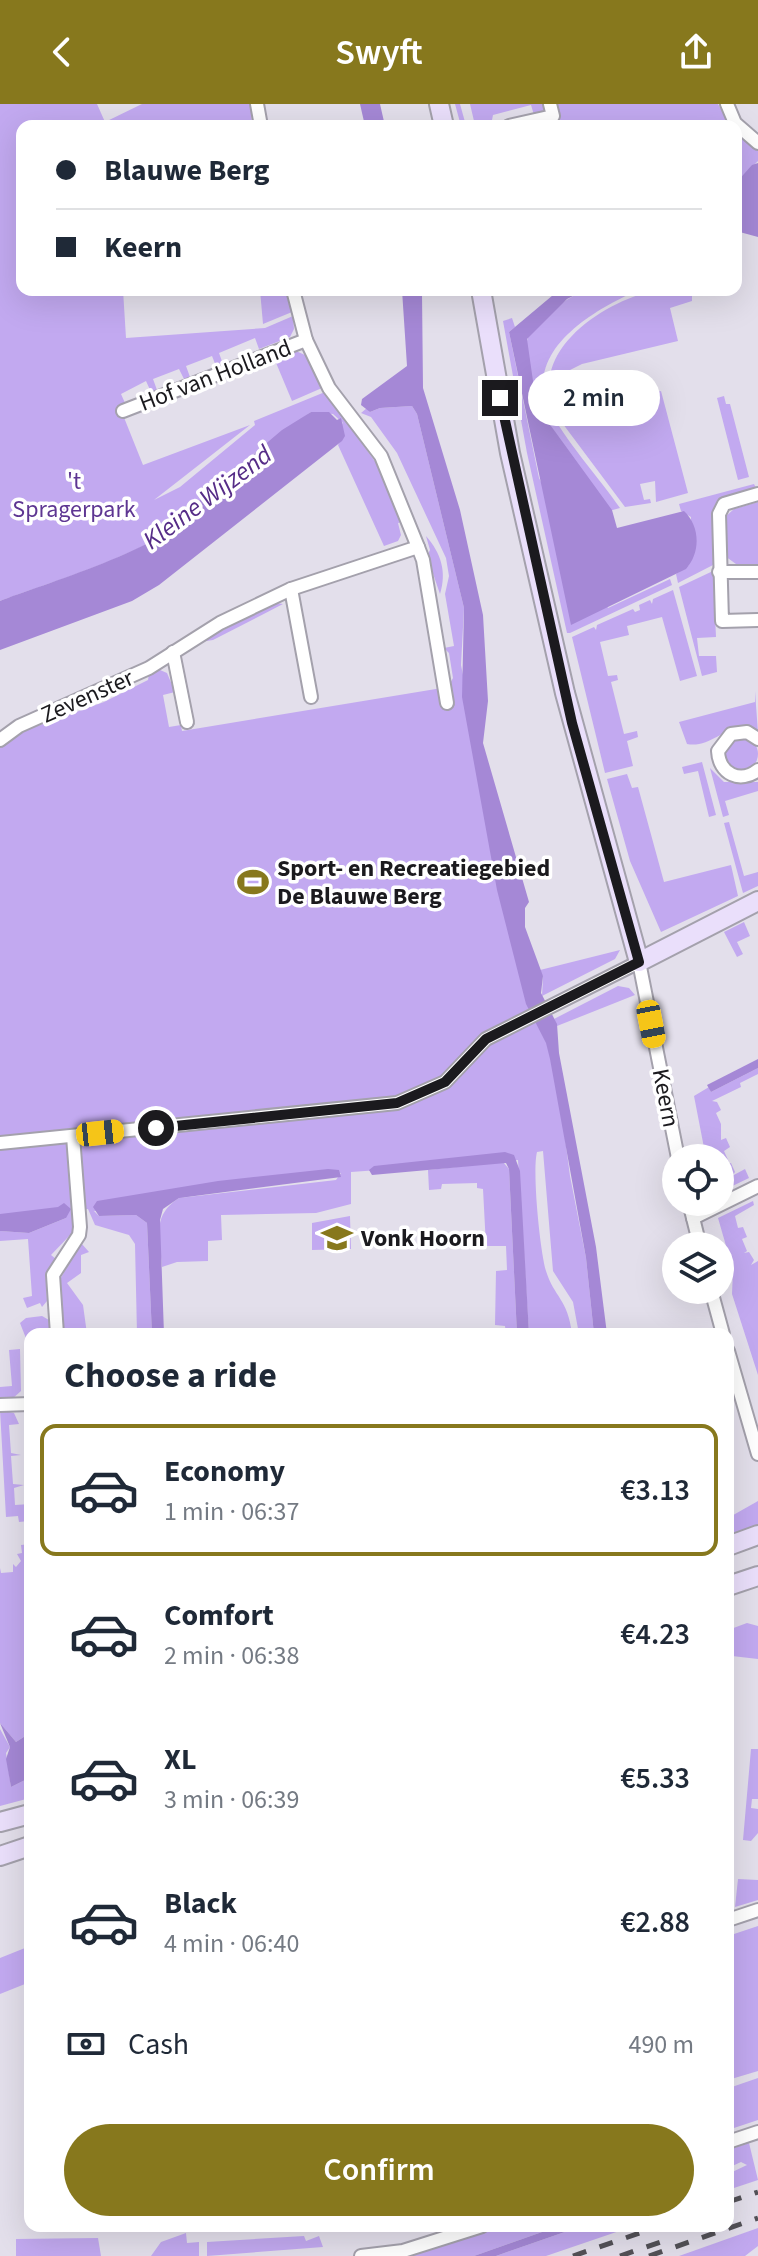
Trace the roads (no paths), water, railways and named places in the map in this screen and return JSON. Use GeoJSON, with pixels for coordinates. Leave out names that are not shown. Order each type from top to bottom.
{"type":"FeatureCollection","features":[{"type":"Feature","properties":{"kind":"street"},"geometry":{"type":"LineString","coordinates":[[535,120],[553,116],[550,104]]}},
{"type":"Feature","properties":{"kind":"street"},"geometry":{"type":"LineString","coordinates":[[742,129],[758,143]]}},
{"type":"Feature","properties":{"kind":"street","name":"Hof van Holland"},"geometry":{"type":"LineString","coordinates":[[295,296],[306,340],[329,388],[381,456],[418,547]]}},
{"type":"Feature","properties":{"kind":"street","name":"Keern"},"geometry":{"type":"LineString","coordinates":[[482,296],[510,453],[565,693],[639,962],[675,1144]]}},
{"type":"Feature","properties":{"kind":"street","name":"Hof van Holland"},"geometry":{"type":"LineString","coordinates":[[123,411],[306,340]]}},
{"type":"Feature","properties":{"kind":"street"},"geometry":{"type":"LineString","coordinates":[[758,494],[724,504],[721,509],[719,572],[722,621],[758,620]]}},
{"type":"Feature","properties":{"kind":"street"},"geometry":{"type":"LineString","coordinates":[[418,547],[423,560],[447,703]]}},
{"type":"Feature","properties":{"kind":"street","name":"Zevenster"},"geometry":{"type":"LineString","coordinates":[[0,740],[19,726],[149,668],[220,623],[291,589],[418,547]]}},
{"type":"Feature","properties":{"kind":"street"},"geometry":{"type":"LineString","coordinates":[[719,572],[758,572]]}},
{"type":"Feature","properties":{"kind":"street"},"geometry":{"type":"LineString","coordinates":[[291,589],[311,697]]}},
{"type":"Feature","properties":{"kind":"street"},"geometry":{"type":"LineString","coordinates":[[173,652],[187,722]]}},
{"type":"Feature","properties":{"kind":"street"},"geometry":{"type":"LineString","coordinates":[[758,739],[747,732],[731,734],[720,744],[718,754],[721,765],[732,775],[746,777],[758,770]]}},
{"type":"Feature","properties":{"kind":"street"},"geometry":{"type":"LineString","coordinates":[[0,1143],[397,1103],[445,1082],[486,1039],[758,901]]}},
{"type":"Feature","properties":{"kind":"street"},"geometry":{"type":"LineString","coordinates":[[57,1328],[53,1275],[79,1235],[73,1136]]}},
{"type":"Feature","properties":{"kind":"street"},"geometry":{"type":"LineString","coordinates":[[696,1232],[693,1218],[758,1186]]}},
{"type":"Feature","properties":{"kind":"street"},"geometry":{"type":"LineString","coordinates":[[715,1304],[721,1328]]}},
{"type":"Feature","properties":{"kind":"street"},"geometry":{"type":"LineString","coordinates":[[734,1372],[758,1454]]}},
{"type":"Feature","properties":{"kind":"street"},"geometry":{"type":"LineString","coordinates":[[0,1405],[24,1404]]}},
{"type":"Feature","properties":{"kind":"street"},"geometry":{"type":"LineString","coordinates":[[734,1544],[758,1535]]}},
{"type":"Feature","properties":{"kind":"street"},"geometry":{"type":"LineString","coordinates":[[734,1584],[758,1576]]}},
{"type":"Feature","properties":{"kind":"street"},"geometry":{"type":"LineString","coordinates":[[0,1822],[24,1816]]}},
{"type":"Feature","properties":{"kind":"street"},"geometry":{"type":"LineString","coordinates":[[0,1856],[24,1848]]}},
{"type":"Feature","properties":{"kind":"street"},"geometry":{"type":"LineString","coordinates":[[734,1918],[758,1910]]}},
{"type":"Feature","properties":{"kind":"street"},"geometry":{"type":"LineString","coordinates":[[734,2140],[758,2132]]}},
{"type":"Feature","properties":{"kind":"street"},"geometry":{"type":"LineString","coordinates":[[361,2256],[403,2251],[463,2232]]}},
{"type":"Feature","properties":{"kind":"water"},"geometry":{"type":"Polygon","coordinates":[[[360,104],[380,104],[384,120],[364,120],[360,104]]]}},
{"type":"Feature","properties":{"kind":"water"},"geometry":{"type":"Polygon","coordinates":[[[758,163],[758,237],[742,233],[742,176],[758,163]]]}},
{"type":"Feature","properties":{"kind":"water"},"geometry":{"type":"Polygon","coordinates":[[[402,296],[422,296],[423,388],[460,510],[483,615],[488,701],[483,743],[529,902],[525,908],[525,927],[543,976],[541,993],[557,1024],[559,1053],[596,1247],[606,1328],[593,1328],[586,1258],[550,1059],[546,1043],[526,1004],[497,890],[462,697],[464,608],[417,414],[412,406],[380,408],[370,412],[361,405],[362,399],[407,366],[402,296]]]}},
{"type":"Feature","properties":{"kind":"water"},"geometry":{"type":"Polygon","coordinates":[[[552,296],[573,296],[527,339],[534,388],[543,415],[612,510],[617,528],[684,511],[696,531],[694,555],[686,569],[571,625],[509,332],[552,296]]]}},
{"type":"Feature","properties":{"kind":"water","name":"Kleine Wijzend"},"geometry":{"type":"Polygon","coordinates":[[[311,412],[329,412],[337,420],[341,418],[345,436],[342,441],[159,585],[132,601],[0,650],[0,601],[103,563],[158,537],[177,524],[187,511],[282,430],[311,412]]]}},
{"type":"Feature","properties":{"kind":"water"},"geometry":{"type":"Polygon","coordinates":[[[758,1059],[758,1068],[711,1092],[707,1085],[758,1059]]]}},
{"type":"Feature","properties":{"kind":"water"},"geometry":{"type":"Polygon","coordinates":[[[505,1152],[514,1155],[520,1171],[529,1328],[517,1328],[509,1169],[506,1163],[372,1175],[369,1170],[374,1166],[505,1152]]]}},
{"type":"Feature","properties":{"kind":"water"},"geometry":{"type":"Polygon","coordinates":[[[328,1169],[339,1170],[341,1177],[179,1198],[163,1209],[160,1220],[164,1328],[152,1328],[147,1223],[136,1215],[99,1216],[93,1207],[97,1201],[218,1181],[328,1169]]]}},
{"type":"Feature","properties":{"kind":"water"},"geometry":{"type":"Polygon","coordinates":[[[64,1203],[71,1209],[66,1218],[29,1233],[0,1231],[0,1214],[58,1207],[64,1203]]]}},
{"type":"Feature","properties":{"kind":"water"},"geometry":{"type":"Polygon","coordinates":[[[0,1723],[16,1742],[24,1737],[24,1780],[11,1787],[6,1759],[10,1747],[0,1723]]]}},
{"type":"Feature","properties":{"kind":"water"},"geometry":{"type":"Polygon","coordinates":[[[542,2232],[565,2232],[496,2256],[474,2256],[542,2232]]]}},
{"type":"Feature","properties":{"kind":"railway"},"geometry":{"type":"LineString","coordinates":[[734,2200],[758,2192]]}},
{"type":"Feature","properties":{"kind":"railway"},"geometry":{"type":"LineString","coordinates":[[734,2226],[758,2218]]}},
{"type":"Feature","properties":{"kind":"railway"},"geometry":{"type":"LineString","coordinates":[[573,2256],[643,2232]]}},
{"type":"Feature","properties":{"kind":"railway"},"geometry":{"type":"LineString","coordinates":[[649,2256],[718,2232]]}},
{"type":"Feature","properties":{"kind":"railway"},"geometry":{"type":"LineString","coordinates":[[620,2256],[661,2242]]}},
{"type":"Feature","properties":{"kind":"place","name":"Sport- en Recreatiegebied De Blauwe Berg"},"geometry":{"type":"Point","coordinates":[253,882]}},
{"type":"Feature","properties":{"kind":"place","name":"Vonk Hoorn"},"geometry":{"type":"Point","coordinates":[337,1238]}},
{"type":"Feature","properties":{"kind":"park label","name":"'t Spragerpark"},"geometry":{"type":"Point","coordinates":[74,495]}}]}
